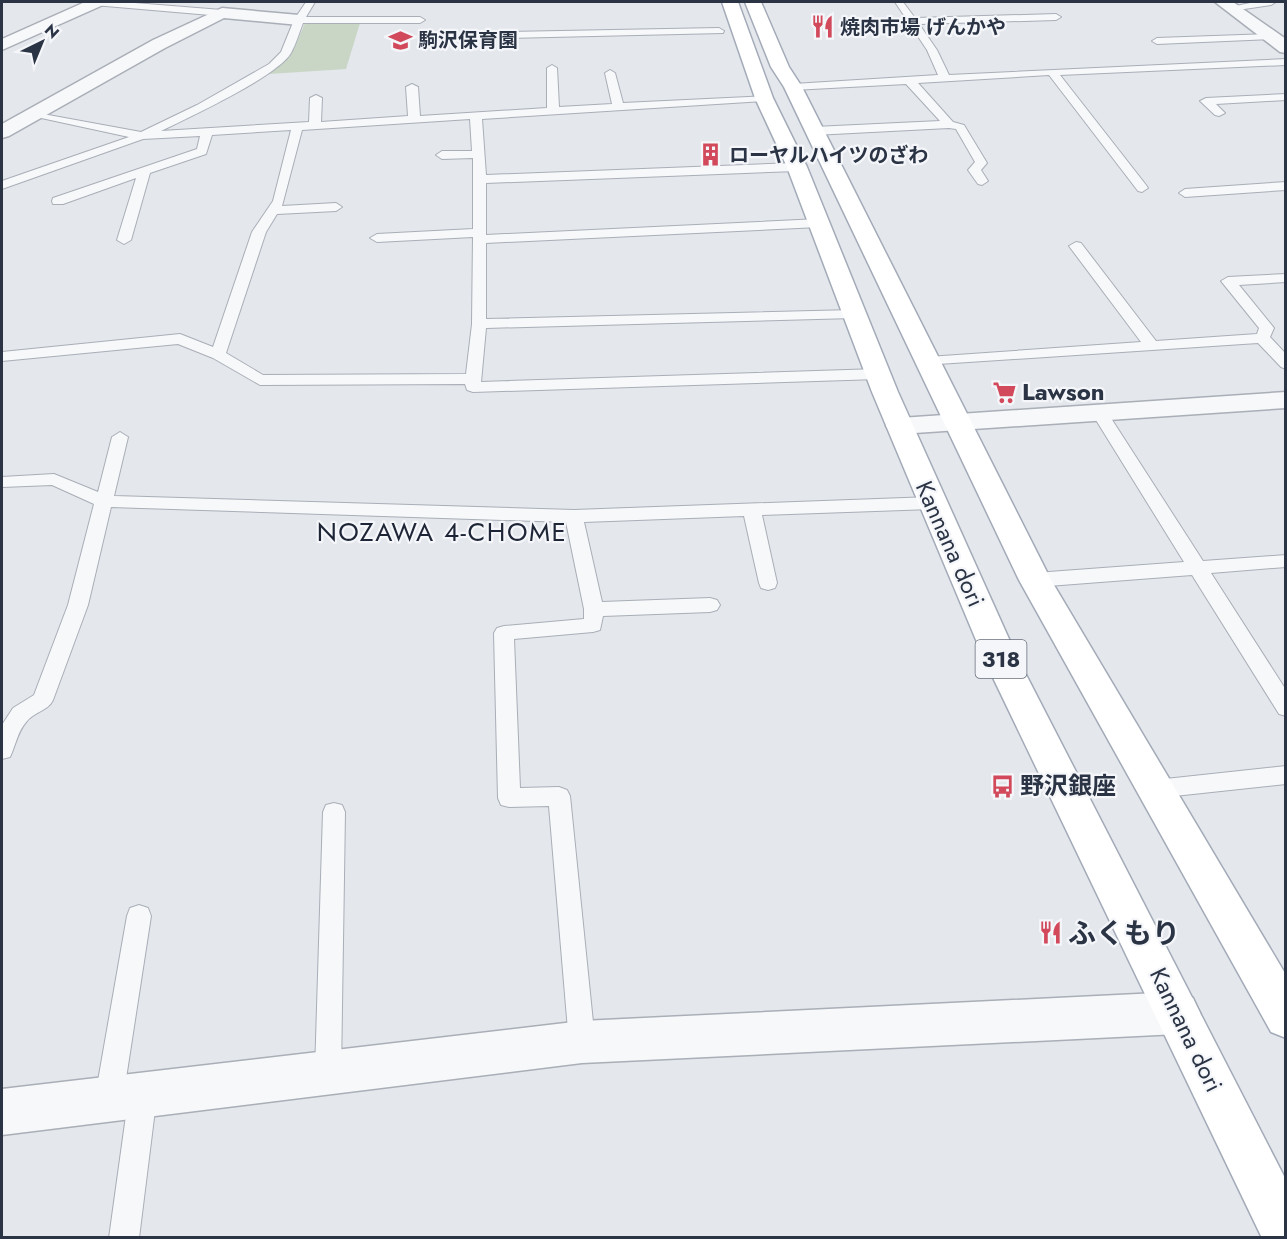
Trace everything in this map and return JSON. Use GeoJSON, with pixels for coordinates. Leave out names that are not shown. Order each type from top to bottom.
{"type":"FeatureCollection","features":[{"type":"Feature","properties":{"kind":"main road","name":"Kannana dori"},"geometry":{"type":"LineString","coordinates":[[730,2],[752,65],[797,167],[878,374],[1001,658],[1286,1233]]}},
{"type":"Feature","properties":{"kind":"main road","name":"Kannana dori"},"geometry":{"type":"LineString","coordinates":[[753,2],[752,65],[814,131],[1035,580],[1286,1017]]}},
{"type":"Feature","properties":{"kind":"main road"},"geometry":{"type":"LineString","coordinates":[[711,11],[752,65],[791,51],[784,31]]}},
{"type":"Feature","properties":{"kind":"street"},"geometry":{"type":"LineString","coordinates":[[2,45],[96,2]]}},
{"type":"Feature","properties":{"kind":"street"},"geometry":{"type":"LineString","coordinates":[[1227,5],[1286,48]]}},
{"type":"Feature","properties":{"kind":"street"},"geometry":{"type":"LineString","coordinates":[[2,132],[159,44],[222,13],[299,20]]}},
{"type":"Feature","properties":{"kind":"street"},"geometry":{"type":"LineString","coordinates":[[900,426],[1286,400]]}},
{"type":"Feature","properties":{"kind":"street"},"geometry":{"type":"LineString","coordinates":[[2,1112],[582,1042],[1178,1013]]}},
{"type":"Feature","properties":{"kind":"lane"},"geometry":{"type":"LineString","coordinates":[[96,2],[222,13]]}},
{"type":"Feature","properties":{"kind":"lane"},"geometry":{"type":"LineString","coordinates":[[2,185],[142,136],[201,107],[273,66],[286,53],[299,20],[310,2]]}},
{"type":"Feature","properties":{"kind":"lane"},"geometry":{"type":"LineString","coordinates":[[899,2],[932,50],[945,78]]}},
{"type":"Feature","properties":{"kind":"lane"},"geometry":{"type":"LineString","coordinates":[[1227,5],[1271,2]]}},
{"type":"Feature","properties":{"kind":"lane"},"geometry":{"type":"LineString","coordinates":[[913,21],[1056,17]]}},
{"type":"Feature","properties":{"kind":"lane"},"geometry":{"type":"LineString","coordinates":[[299,20],[420,20]]}},
{"type":"Feature","properties":{"kind":"lane"},"geometry":{"type":"LineString","coordinates":[[506,35],[752,65],[910,81],[1052,72],[1286,62]]}},
{"type":"Feature","properties":{"kind":"lane"},"geometry":{"type":"LineString","coordinates":[[1157,41],[1270,38]]}},
{"type":"Feature","properties":{"kind":"lane"},"geometry":{"type":"LineString","coordinates":[[36,114],[142,136],[553,111],[618,106],[752,65]]}},
{"type":"Feature","properties":{"kind":"lane"},"geometry":{"type":"LineString","coordinates":[[552,68],[553,111]]}},
{"type":"Feature","properties":{"kind":"lane"},"geometry":{"type":"LineString","coordinates":[[1052,72],[1142,188]]}},
{"type":"Feature","properties":{"kind":"lane"},"geometry":{"type":"LineString","coordinates":[[610,73],[618,106]]}},
{"type":"Feature","properties":{"kind":"lane"},"geometry":{"type":"LineString","coordinates":[[910,81],[949,124]]}},
{"type":"Feature","properties":{"kind":"lane"},"geometry":{"type":"LineString","coordinates":[[412,87],[414,119]]}},
{"type":"Feature","properties":{"kind":"lane"},"geometry":{"type":"LineString","coordinates":[[1219,113],[1206,101],[1286,97]]}},
{"type":"Feature","properties":{"kind":"lane"},"geometry":{"type":"LineString","coordinates":[[315,126],[316,98]]}},
{"type":"Feature","properties":{"kind":"lane"},"geometry":{"type":"LineString","coordinates":[[476,116],[480,179],[479,324],[473,387],[878,374]]}},
{"type":"Feature","properties":{"kind":"lane"},"geometry":{"type":"LineString","coordinates":[[814,131],[949,124],[960,127],[981,163],[974,170],[982,182]]}},
{"type":"Feature","properties":{"kind":"lane"},"geometry":{"type":"LineString","coordinates":[[218,355],[259,232],[279,201],[297,128]]}},
{"type":"Feature","properties":{"kind":"lane"},"geometry":{"type":"LineString","coordinates":[[58,201],[202,151],[207,133]]}},
{"type":"Feature","properties":{"kind":"lane"},"geometry":{"type":"LineString","coordinates":[[442,155],[479,154]]}},
{"type":"Feature","properties":{"kind":"lane"},"geometry":{"type":"LineString","coordinates":[[480,179],[797,167]]}},
{"type":"Feature","properties":{"kind":"lane"},"geometry":{"type":"LineString","coordinates":[[124,240],[144,171]]}},
{"type":"Feature","properties":{"kind":"lane"},"geometry":{"type":"LineString","coordinates":[[1185,193],[1286,186]]}},
{"type":"Feature","properties":{"kind":"lane"},"geometry":{"type":"LineString","coordinates":[[274,210],[336,207]]}},
{"type":"Feature","properties":{"kind":"lane"},"geometry":{"type":"LineString","coordinates":[[377,238],[819,223]]}},
{"type":"Feature","properties":{"kind":"lane"},"geometry":{"type":"LineString","coordinates":[[1077,246],[1150,345]]}},
{"type":"Feature","properties":{"kind":"lane"},"geometry":{"type":"LineString","coordinates":[[1262,338],[1267,328],[1228,281],[1286,278]]}},
{"type":"Feature","properties":{"kind":"lane"},"geometry":{"type":"LineString","coordinates":[[479,324],[854,314]]}},
{"type":"Feature","properties":{"kind":"lane"},"geometry":{"type":"LineString","coordinates":[[928,362],[1262,338]]}},
{"type":"Feature","properties":{"kind":"lane"},"geometry":{"type":"LineString","coordinates":[[1262,338],[1286,364]]}},
{"type":"Feature","properties":{"kind":"lane"},"geometry":{"type":"LineString","coordinates":[[2,357],[180,339],[218,355],[260,380],[475,379]]}},
{"type":"Feature","properties":{"kind":"lane"},"geometry":{"type":"LineString","coordinates":[[1099,412],[1286,708]]}},
{"type":"Feature","properties":{"kind":"lane"},"geometry":{"type":"LineString","coordinates":[[2,751],[11,714],[43,700],[78,605],[120,436]]}},
{"type":"Feature","properties":{"kind":"lane"},"geometry":{"type":"LineString","coordinates":[[2,482],[54,479],[103,501],[574,516],[932,503]]}},
{"type":"Feature","properties":{"kind":"lane"},"geometry":{"type":"LineString","coordinates":[[752,511],[768,583]]}},
{"type":"Feature","properties":{"kind":"lane"},"geometry":{"type":"LineString","coordinates":[[574,516],[594,609],[593,626],[504,633],[509,798],[559,796],[582,1042]]}},
{"type":"Feature","properties":{"kind":"lane"},"geometry":{"type":"LineString","coordinates":[[1035,580],[1286,561]]}},
{"type":"Feature","properties":{"kind":"lane"},"geometry":{"type":"LineString","coordinates":[[594,609],[710,605]]}},
{"type":"Feature","properties":{"kind":"lane"},"geometry":{"type":"LineString","coordinates":[[1156,789],[1286,775]]}},
{"type":"Feature","properties":{"kind":"lane"},"geometry":{"type":"LineString","coordinates":[[328,1072],[334,812]]}},
{"type":"Feature","properties":{"kind":"lane"},"geometry":{"type":"LineString","coordinates":[[124,1238],[126,1096],[139,916]]}},
{"type":"Feature","properties":{"kind":"green space"},"geometry":{"type":"Polygon","coordinates":[[[305,23],[360,23],[346,69],[269,74],[291,52],[305,23]]]}},
{"type":"Feature","properties":{"kind":"place","name":"焼肉市場 げんかや"},"geometry":{"type":"Point","coordinates":[822,27]}},
{"type":"Feature","properties":{"kind":"place","name":"駒沢保育園"},"geometry":{"type":"Point","coordinates":[400,40]}},
{"type":"Feature","properties":{"kind":"place","name":"ローヤルハイツのざわ"},"geometry":{"type":"Point","coordinates":[711,155]}},
{"type":"Feature","properties":{"kind":"place","name":"Lawson"},"geometry":{"type":"Point","coordinates":[1004,392]}},
{"type":"Feature","properties":{"kind":"place","name":"野沢銀座"},"geometry":{"type":"Point","coordinates":[1002,786]}},
{"type":"Feature","properties":{"kind":"place","name":"ふくもり"},"geometry":{"type":"Point","coordinates":[1050,933]}},
{"type":"Feature","properties":{"kind":"district","name":"NOZAWA 4-CHOME"},"geometry":{"type":"Point","coordinates":[442,532]}}]}
